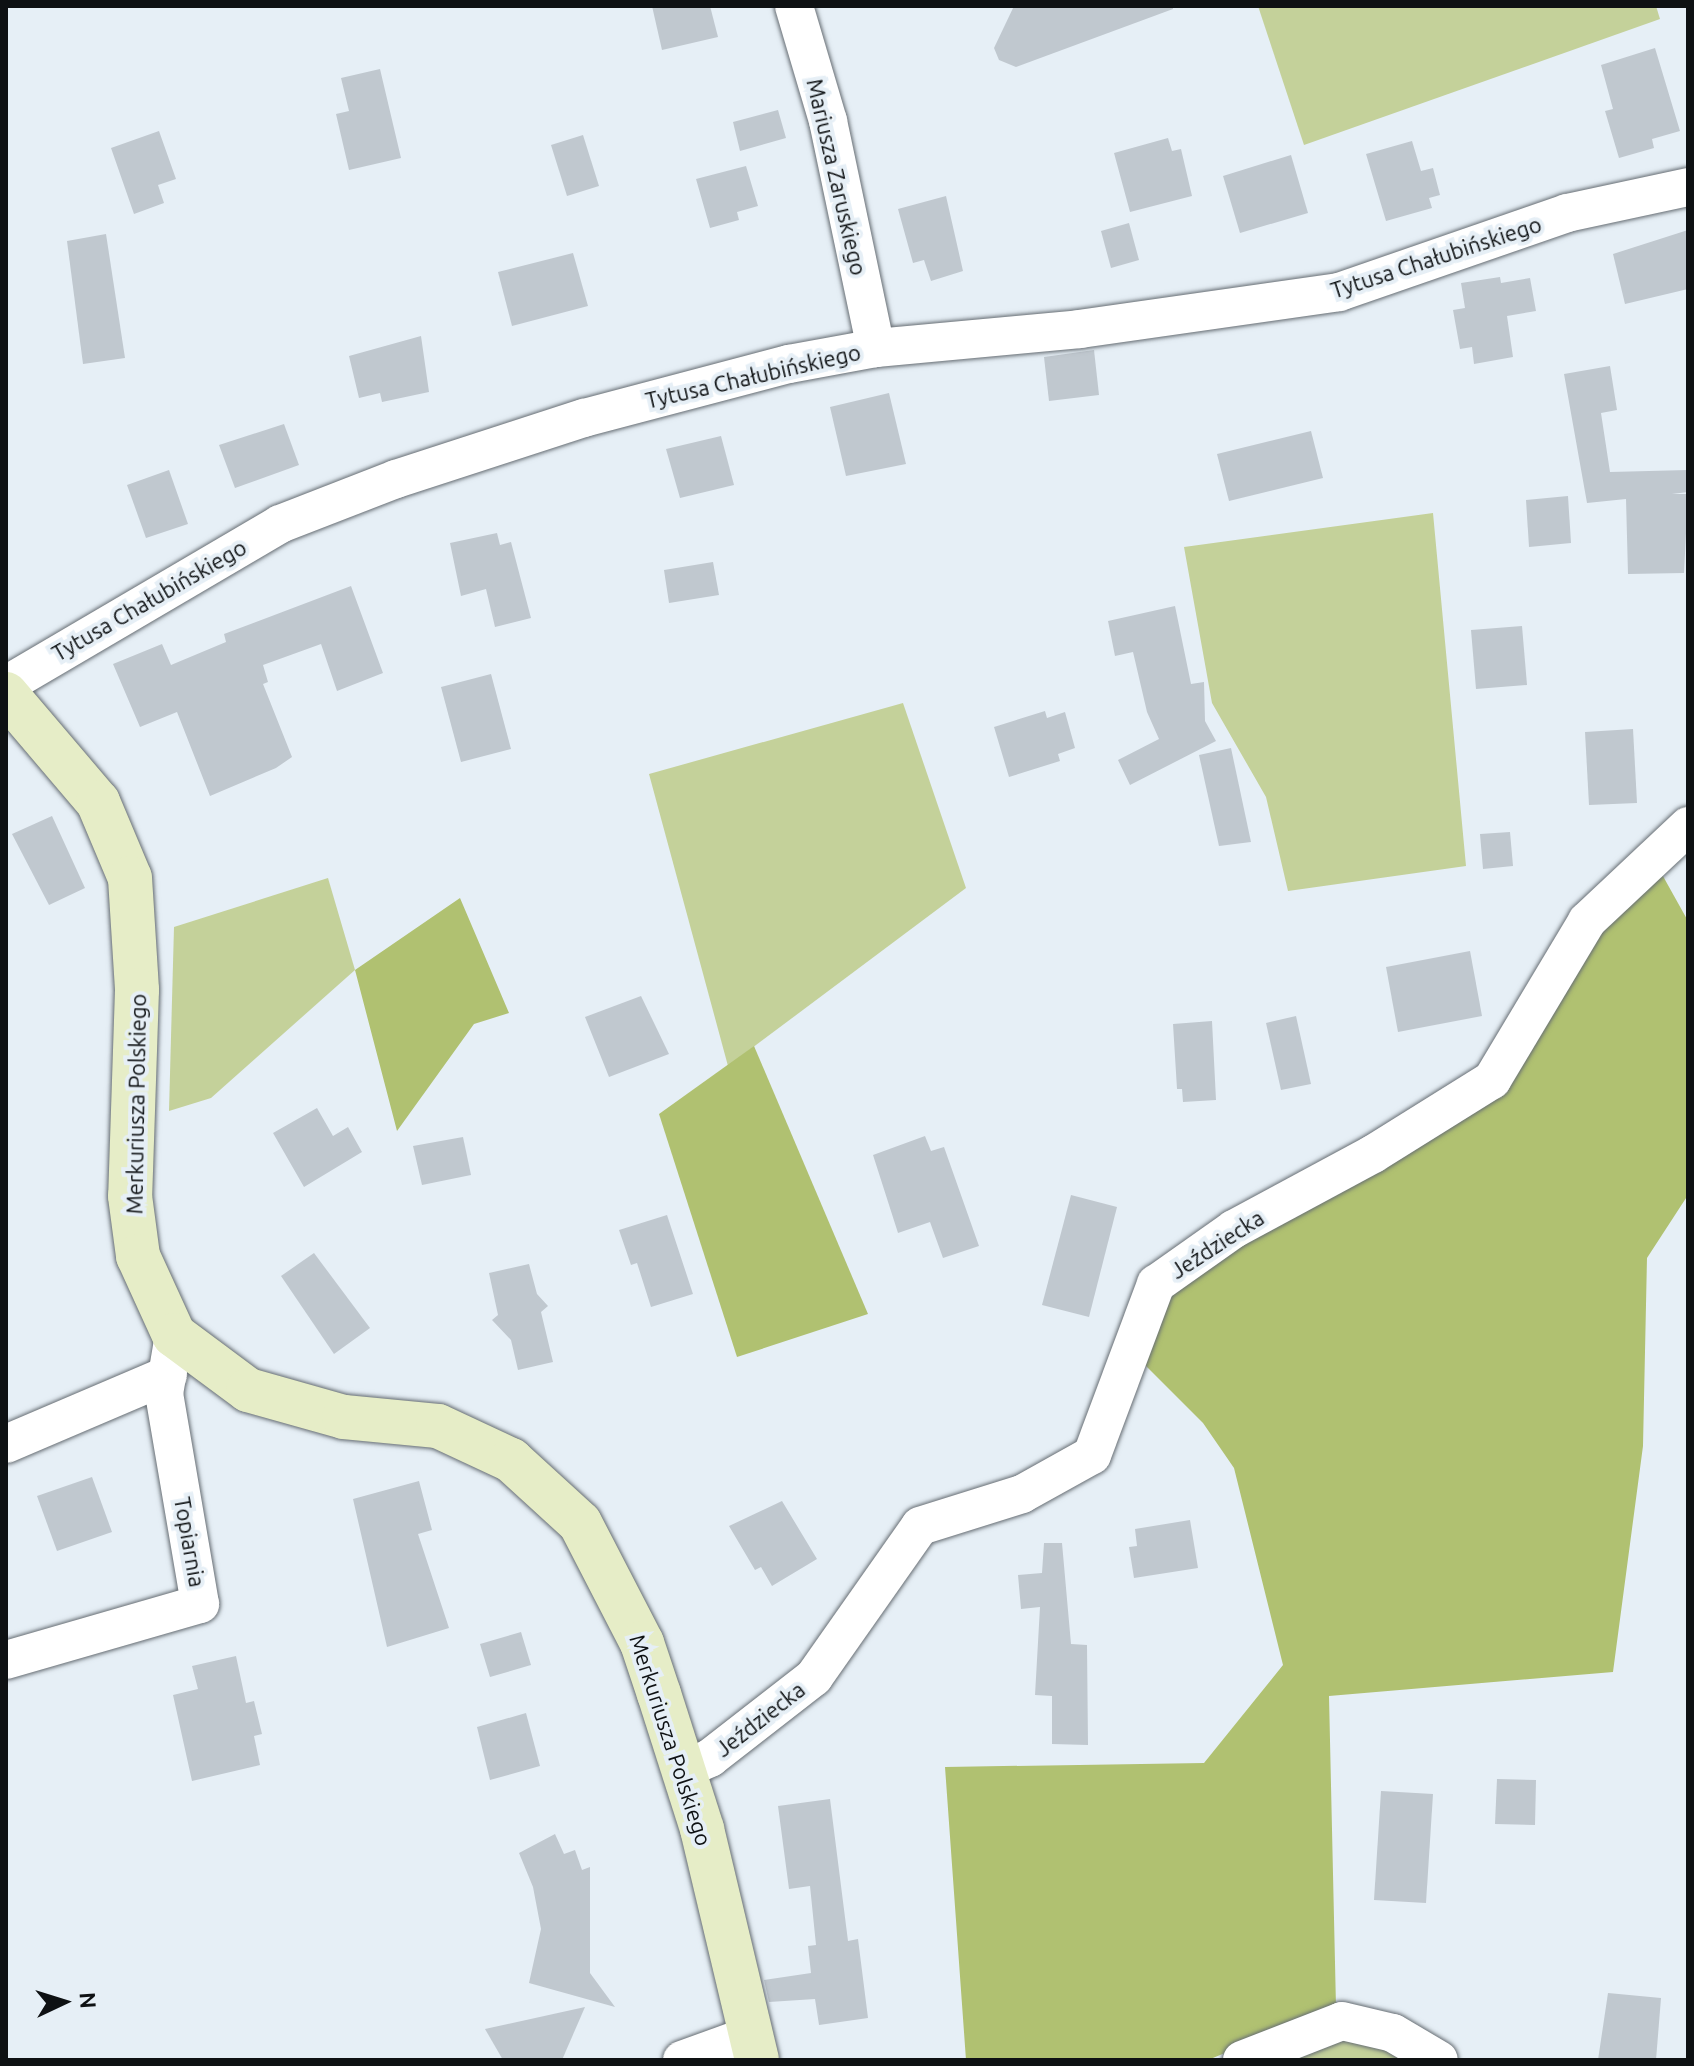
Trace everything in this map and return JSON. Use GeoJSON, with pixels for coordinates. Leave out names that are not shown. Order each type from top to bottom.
{"type":"FeatureCollection","features":[{"type":"Feature","properties":{"kind":"street","name":"Mariusza Zaruskiego"},"geometry":{"type":"LineString","coordinates":[[794,6],[828,121],[876,348]]}},
{"type":"Feature","properties":{"kind":"street","name":"Tytusa Chałubińskiego"},"geometry":{"type":"LineString","coordinates":[[6,685],[294,518],[396,479],[634,404],[789,364],[876,348],[1080,329],[1339,292],[1567,213],[1688,187]]}},
{"type":"Feature","properties":{"kind":"street","name":"Merkuriusza Polskiego"},"geometry":{"type":"LineString","coordinates":[[6,694],[98,802],[130,878],[137,990],[130,1196],[138,1256],[171,1355],[248,1390],[344,1417],[438,1426],[511,1460],[580,1523],[642,1643],[702,1829],[754,2047]]}},
{"type":"Feature","properties":{"kind":"street","name":"Jeździecka"},"geometry":{"type":"LineString","coordinates":[[683,1770],[710,1758],[814,1677],[920,1526],[1022,1494],[1092,1455],[1156,1284],[1234,1229],[1373,1154],[1492,1080],[1587,921],[1688,826]]}},
{"type":"Feature","properties":{"kind":"street"},"geometry":{"type":"LineString","coordinates":[[6,1444],[171,1355]]}},
{"type":"Feature","properties":{"kind":"street","name":"Topiarnia"},"geometry":{"type":"LineString","coordinates":[[6,1660],[200,1604],[164,1394],[171,1355]]}},
{"type":"Feature","properties":{"kind":"street"},"geometry":{"type":"LineString","coordinates":[[1242,2060],[1342,2021],[1393,2033],[1439,2060]]}},
{"type":"Feature","properties":{"kind":"street"},"geometry":{"type":"LineString","coordinates":[[682,2060],[754,2047]]}},
{"type":"Feature","properties":{"kind":"green space"},"geometry":{"type":"Polygon","coordinates":[[[1258,6],[1656,6],[1660,19],[1304,145],[1258,6]]]}},
{"type":"Feature","properties":{"kind":"green space"},"geometry":{"type":"Polygon","coordinates":[[[1433,513],[1466,866],[1288,891],[1266,797],[1212,703],[1184,547],[1433,513]]]}},
{"type":"Feature","properties":{"kind":"green space"},"geometry":{"type":"Polygon","coordinates":[[[903,703],[966,888],[728,1066],[649,774],[903,703]]]}},
{"type":"Feature","properties":{"kind":"green space"},"geometry":{"type":"Polygon","coordinates":[[[1659,869],[1688,921],[1688,1195],[1647,1258],[1643,1446],[1613,1672],[1329,1696],[1336,2007],[1208,2060],[966,2060],[945,1767],[1204,1763],[1283,1665],[1234,1468],[1203,1423],[1136,1356],[1186,1271],[1501,1095],[1565,968],[1659,869]]]}},
{"type":"Feature","properties":{"kind":"green space"},"geometry":{"type":"Polygon","coordinates":[[[328,878],[355,970],[211,1098],[169,1111],[174,927],[328,878]]]}},
{"type":"Feature","properties":{"kind":"green space"},"geometry":{"type":"Polygon","coordinates":[[[460,898],[509,1013],[474,1024],[397,1131],[355,970],[460,898]]]}},
{"type":"Feature","properties":{"kind":"green space"},"geometry":{"type":"Polygon","coordinates":[[[754,1046],[868,1314],[737,1357],[659,1114],[754,1046]]]}},
{"type":"Feature","properties":{"kind":"green space"},"geometry":{"type":"Polygon","coordinates":[[[1350,2038],[1418,2060],[1294,2060],[1350,2038]]]}},
{"type":"Feature","properties":{"kind":"building"},"geometry":{"type":"Polygon","coordinates":[[[652,6],[710,6],[718,37],[662,50],[652,6]]]}},
{"type":"Feature","properties":{"kind":"building"},"geometry":{"type":"Polygon","coordinates":[[[1014,6],[1173,6],[1173,9],[1016,67],[999,60],[994,48],[1014,6]]]}},
{"type":"Feature","properties":{"kind":"building"},"geometry":{"type":"Polygon","coordinates":[[[1655,48],[1680,131],[1652,139],[1654,148],[1619,158],[1605,111],[1613,109],[1601,65],[1655,48]]]}},
{"type":"Feature","properties":{"kind":"building"},"geometry":{"type":"Polygon","coordinates":[[[380,69],[401,158],[349,170],[336,114],[349,111],[341,78],[380,69]]]}},
{"type":"Feature","properties":{"kind":"building"},"geometry":{"type":"Polygon","coordinates":[[[778,110],[786,138],[740,151],[733,122],[778,110]]]}},
{"type":"Feature","properties":{"kind":"building"},"geometry":{"type":"Polygon","coordinates":[[[159,131],[176,179],[158,185],[164,203],[134,214],[111,148],[159,131]]]}},
{"type":"Feature","properties":{"kind":"building"},"geometry":{"type":"Polygon","coordinates":[[[583,135],[599,186],[567,196],[551,145],[583,135]]]}},
{"type":"Feature","properties":{"kind":"building"},"geometry":{"type":"Polygon","coordinates":[[[1168,138],[1172,151],[1181,149],[1192,196],[1130,212],[1114,153],[1168,138]]]}},
{"type":"Feature","properties":{"kind":"building"},"geometry":{"type":"Polygon","coordinates":[[[1412,141],[1421,171],[1433,168],[1440,195],[1429,198],[1432,208],[1386,221],[1366,154],[1412,141]]]}},
{"type":"Feature","properties":{"kind":"building"},"geometry":{"type":"Polygon","coordinates":[[[1291,155],[1308,213],[1240,233],[1223,176],[1291,155]]]}},
{"type":"Feature","properties":{"kind":"building"},"geometry":{"type":"Polygon","coordinates":[[[746,166],[758,206],[737,212],[739,220],[710,228],[696,179],[746,166]]]}},
{"type":"Feature","properties":{"kind":"building"},"geometry":{"type":"Polygon","coordinates":[[[946,196],[963,271],[931,281],[924,260],[913,263],[898,209],[946,196]]]}},
{"type":"Feature","properties":{"kind":"building"},"geometry":{"type":"Polygon","coordinates":[[[1129,223],[1139,260],[1111,268],[1101,231],[1129,223]]]}},
{"type":"Feature","properties":{"kind":"building"},"geometry":{"type":"Polygon","coordinates":[[[1688,230],[1688,289],[1625,304],[1613,254],[1688,230]]]}},
{"type":"Feature","properties":{"kind":"building"},"geometry":{"type":"Polygon","coordinates":[[[106,234],[125,358],[83,364],[67,241],[106,234]]]}},
{"type":"Feature","properties":{"kind":"building"},"geometry":{"type":"Polygon","coordinates":[[[573,253],[588,306],[512,326],[498,272],[573,253]]]}},
{"type":"Feature","properties":{"kind":"building"},"geometry":{"type":"Polygon","coordinates":[[[1500,277],[1501,283],[1530,278],[1536,311],[1507,316],[1513,357],[1474,364],[1472,347],[1460,349],[1453,310],[1465,308],[1461,283],[1500,277]]]}},
{"type":"Feature","properties":{"kind":"building"},"geometry":{"type":"Polygon","coordinates":[[[421,336],[429,392],[382,402],[380,393],[359,398],[349,356],[421,336]]]}},
{"type":"Feature","properties":{"kind":"building"},"geometry":{"type":"Polygon","coordinates":[[[1094,350],[1099,395],[1049,401],[1044,357],[1094,350]]]}},
{"type":"Feature","properties":{"kind":"building"},"geometry":{"type":"Polygon","coordinates":[[[1610,366],[1617,410],[1601,413],[1610,472],[1688,470],[1688,492],[1672,494],[1688,494],[1684,573],[1628,574],[1626,499],[1587,503],[1564,374],[1610,366]]]}},
{"type":"Feature","properties":{"kind":"building"},"geometry":{"type":"Polygon","coordinates":[[[889,393],[906,464],[846,476],[830,407],[889,393]]]}},
{"type":"Feature","properties":{"kind":"building"},"geometry":{"type":"Polygon","coordinates":[[[284,424],[299,465],[235,488],[219,445],[284,424]]]}},
{"type":"Feature","properties":{"kind":"building"},"geometry":{"type":"Polygon","coordinates":[[[1311,431],[1323,478],[1229,501],[1217,454],[1311,431]]]}},
{"type":"Feature","properties":{"kind":"building"},"geometry":{"type":"Polygon","coordinates":[[[721,436],[734,485],[680,498],[666,449],[721,436]]]}},
{"type":"Feature","properties":{"kind":"building"},"geometry":{"type":"Polygon","coordinates":[[[169,470],[188,524],[146,538],[127,485],[169,470]]]}},
{"type":"Feature","properties":{"kind":"building"},"geometry":{"type":"Polygon","coordinates":[[[1568,496],[1571,543],[1529,547],[1526,500],[1568,496]]]}},
{"type":"Feature","properties":{"kind":"building"},"geometry":{"type":"Polygon","coordinates":[[[497,533],[500,545],[511,542],[531,618],[495,627],[486,589],[461,596],[450,543],[497,533]]]}},
{"type":"Feature","properties":{"kind":"building"},"geometry":{"type":"Polygon","coordinates":[[[713,562],[719,595],[669,603],[664,570],[713,562]]]}},
{"type":"Feature","properties":{"kind":"building"},"geometry":{"type":"Polygon","coordinates":[[[351,586],[383,673],[337,691],[321,644],[263,665],[268,682],[263,684],[292,757],[276,768],[210,796],[177,712],[140,727],[113,664],[162,644],[171,665],[226,642],[224,634],[351,586]]]}},
{"type":"Feature","properties":{"kind":"building"},"geometry":{"type":"Polygon","coordinates":[[[1175,606],[1191,684],[1204,682],[1205,721],[1216,741],[1130,785],[1118,760],[1159,739],[1147,712],[1133,652],[1115,656],[1108,621],[1175,606]]]}},
{"type":"Feature","properties":{"kind":"building"},"geometry":{"type":"Polygon","coordinates":[[[1522,626],[1527,685],[1476,689],[1471,630],[1522,626]]]}},
{"type":"Feature","properties":{"kind":"building"},"geometry":{"type":"Polygon","coordinates":[[[491,674],[511,749],[461,762],[441,687],[491,674]]]}},
{"type":"Feature","properties":{"kind":"building"},"geometry":{"type":"Polygon","coordinates":[[[1045,711],[1047,718],[1065,712],[1075,748],[1058,754],[1060,761],[1009,777],[994,727],[1045,711]]]}},
{"type":"Feature","properties":{"kind":"building"},"geometry":{"type":"Polygon","coordinates":[[[1633,729],[1637,803],[1589,805],[1585,732],[1633,729]]]}},
{"type":"Feature","properties":{"kind":"building"},"geometry":{"type":"Polygon","coordinates":[[[1231,748],[1251,842],[1219,846],[1199,755],[1231,748]]]}},
{"type":"Feature","properties":{"kind":"building"},"geometry":{"type":"Polygon","coordinates":[[[52,816],[85,888],[49,905],[12,834],[52,816]]]}},
{"type":"Feature","properties":{"kind":"building"},"geometry":{"type":"Polygon","coordinates":[[[1510,832],[1513,866],[1483,869],[1480,834],[1510,832]]]}},
{"type":"Feature","properties":{"kind":"building"},"geometry":{"type":"Polygon","coordinates":[[[1470,951],[1482,1016],[1398,1032],[1386,967],[1470,951]]]}},
{"type":"Feature","properties":{"kind":"building"},"geometry":{"type":"Polygon","coordinates":[[[641,996],[669,1054],[609,1077],[585,1017],[641,996]]]}},
{"type":"Feature","properties":{"kind":"building"},"geometry":{"type":"Polygon","coordinates":[[[1296,1016],[1311,1084],[1281,1090],[1266,1023],[1296,1016]]]}},
{"type":"Feature","properties":{"kind":"building"},"geometry":{"type":"Polygon","coordinates":[[[1212,1021],[1216,1100],[1183,1102],[1182,1089],[1177,1089],[1173,1024],[1212,1021]]]}},
{"type":"Feature","properties":{"kind":"building"},"geometry":{"type":"Polygon","coordinates":[[[317,1108],[333,1136],[348,1127],[362,1152],[304,1187],[273,1133],[317,1108]]]}},
{"type":"Feature","properties":{"kind":"building"},"geometry":{"type":"Polygon","coordinates":[[[925,1136],[931,1151],[944,1147],[979,1246],[943,1258],[930,1222],[898,1233],[873,1155],[925,1136]]]}},
{"type":"Feature","properties":{"kind":"building"},"geometry":{"type":"Polygon","coordinates":[[[463,1137],[471,1175],[422,1185],[413,1146],[463,1137]]]}},
{"type":"Feature","properties":{"kind":"building"},"geometry":{"type":"Polygon","coordinates":[[[1071,1195],[1117,1207],[1089,1317],[1042,1305],[1071,1195]]]}},
{"type":"Feature","properties":{"kind":"building"},"geometry":{"type":"Polygon","coordinates":[[[667,1215],[693,1294],[651,1307],[637,1263],[631,1265],[619,1230],[667,1215]]]}},
{"type":"Feature","properties":{"kind":"building"},"geometry":{"type":"Polygon","coordinates":[[[314,1253],[370,1328],[334,1354],[281,1276],[314,1253]]]}},
{"type":"Feature","properties":{"kind":"building"},"geometry":{"type":"Polygon","coordinates":[[[529,1264],[537,1294],[548,1306],[541,1312],[553,1362],[518,1370],[511,1340],[492,1320],[498,1315],[489,1273],[529,1264]]]}},
{"type":"Feature","properties":{"kind":"building"},"geometry":{"type":"Polygon","coordinates":[[[92,1477],[112,1532],[57,1551],[37,1496],[92,1477]]]}},
{"type":"Feature","properties":{"kind":"building"},"geometry":{"type":"Polygon","coordinates":[[[419,1481],[432,1530],[418,1534],[449,1628],[387,1647],[353,1499],[419,1481]]]}},
{"type":"Feature","properties":{"kind":"building"},"geometry":{"type":"Polygon","coordinates":[[[782,1501],[817,1559],[772,1586],[761,1567],[755,1570],[729,1526],[782,1501]]]}},
{"type":"Feature","properties":{"kind":"building"},"geometry":{"type":"Polygon","coordinates":[[[1190,1520],[1198,1568],[1134,1578],[1129,1547],[1137,1546],[1135,1529],[1190,1520]]]}},
{"type":"Feature","properties":{"kind":"building"},"geometry":{"type":"Polygon","coordinates":[[[1044,1543],[1062,1543],[1071,1644],[1087,1645],[1088,1745],[1052,1744],[1052,1696],[1035,1695],[1040,1607],[1021,1609],[1018,1575],[1042,1573],[1044,1543]]]}},
{"type":"Feature","properties":{"kind":"building"},"geometry":{"type":"Polygon","coordinates":[[[521,1632],[531,1665],[490,1677],[480,1644],[521,1632]]]}},
{"type":"Feature","properties":{"kind":"building"},"geometry":{"type":"Polygon","coordinates":[[[236,1656],[246,1703],[254,1701],[262,1734],[254,1736],[260,1765],[192,1781],[173,1695],[198,1689],[192,1666],[236,1656]]]}},
{"type":"Feature","properties":{"kind":"building"},"geometry":{"type":"Polygon","coordinates":[[[526,1713],[540,1766],[490,1780],[477,1727],[526,1713]]]}},
{"type":"Feature","properties":{"kind":"building"},"geometry":{"type":"Polygon","coordinates":[[[1497,1779],[1536,1780],[1535,1825],[1495,1824],[1497,1779]]]}},
{"type":"Feature","properties":{"kind":"building"},"geometry":{"type":"Polygon","coordinates":[[[1381,1791],[1433,1794],[1426,1903],[1374,1900],[1381,1791]]]}},
{"type":"Feature","properties":{"kind":"building"},"geometry":{"type":"Polygon","coordinates":[[[830,1799],[848,1941],[858,1939],[868,2018],[819,2025],[815,1999],[769,2002],[764,1980],[811,1973],[808,1946],[816,1945],[810,1886],[789,1889],[778,1806],[830,1799]]]}},
{"type":"Feature","properties":{"kind":"building"},"geometry":{"type":"Polygon","coordinates":[[[555,1834],[564,1854],[575,1850],[582,1870],[590,1867],[590,1973],[615,2007],[529,1983],[541,1929],[533,1887],[519,1853],[555,1834]]]}},
{"type":"Feature","properties":{"kind":"building"},"geometry":{"type":"Polygon","coordinates":[[[1608,1993],[1661,1998],[1656,2060],[1598,2060],[1608,1993]]]}},
{"type":"Feature","properties":{"kind":"building"},"geometry":{"type":"Polygon","coordinates":[[[585,2007],[562,2060],[503,2060],[485,2029],[585,2007]]]}}]}
